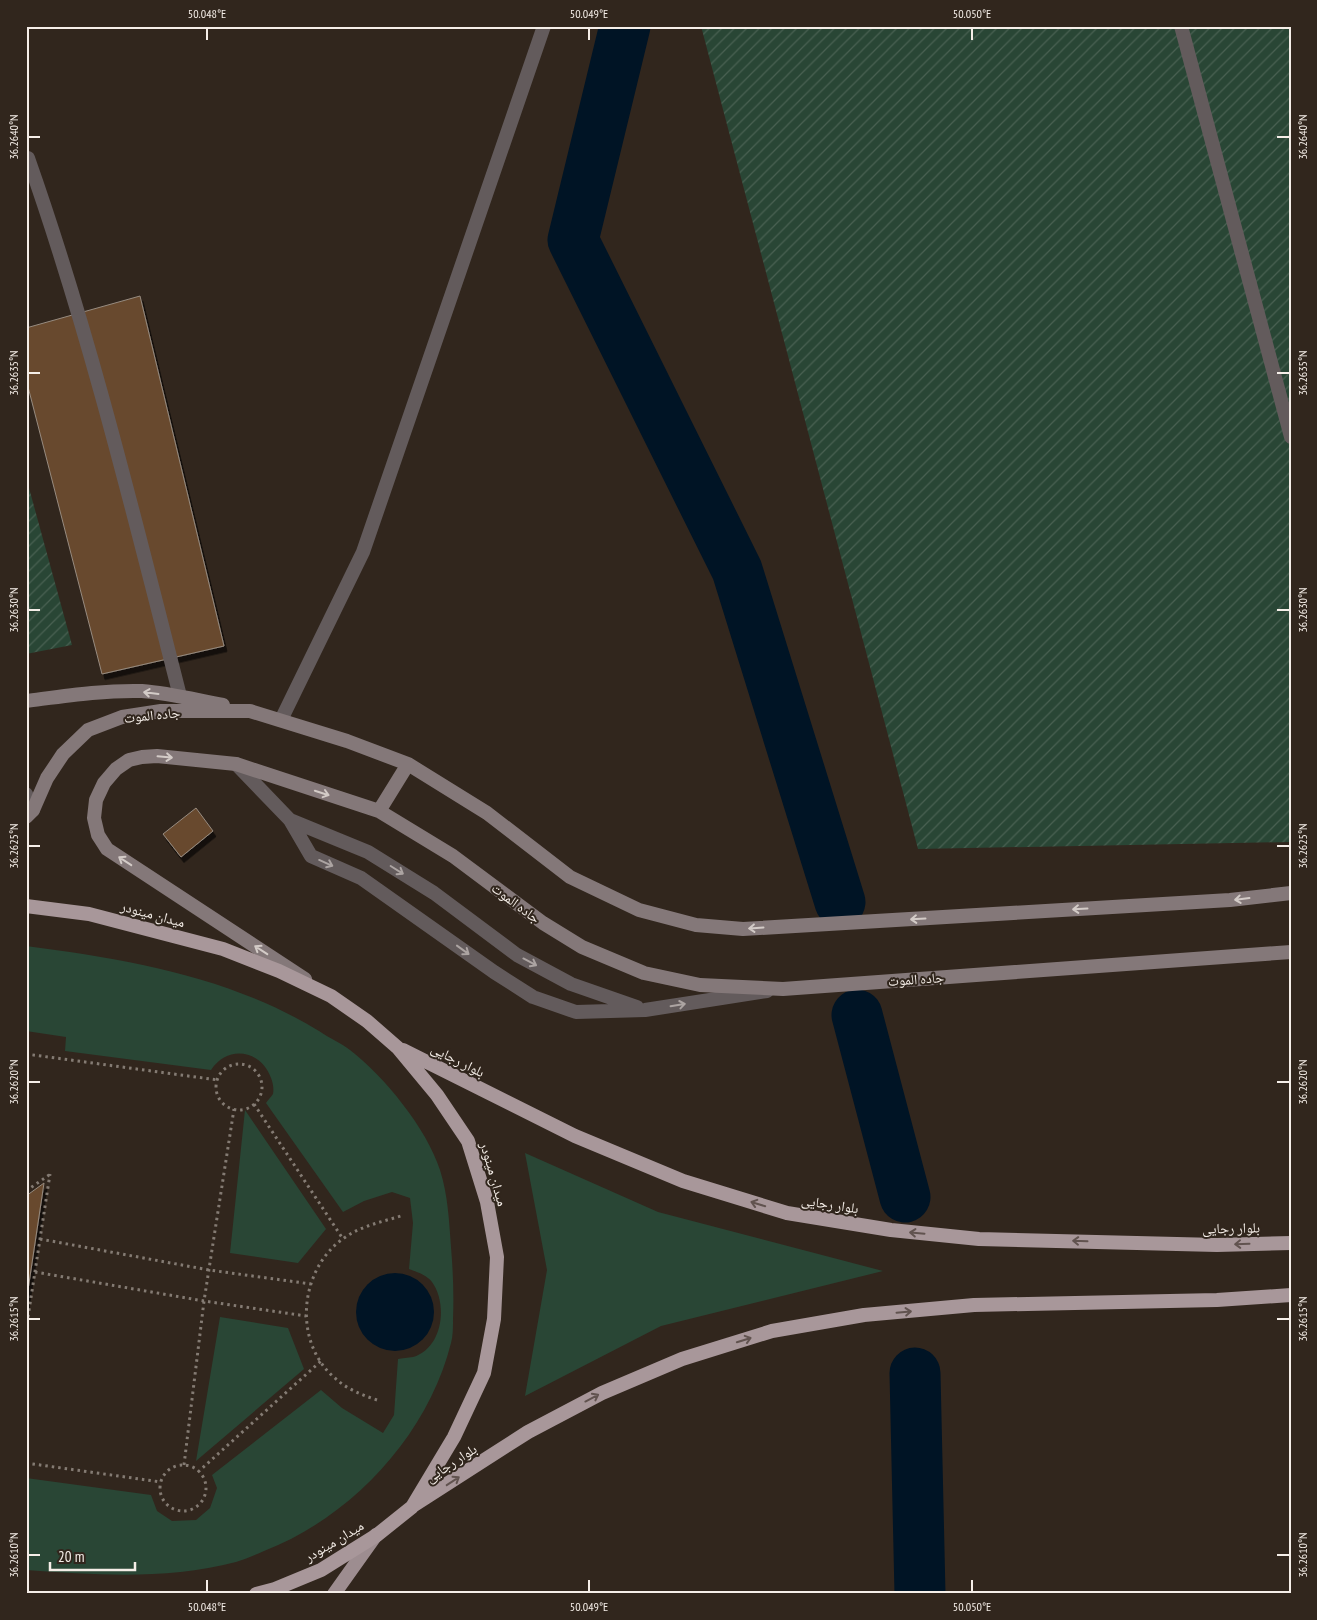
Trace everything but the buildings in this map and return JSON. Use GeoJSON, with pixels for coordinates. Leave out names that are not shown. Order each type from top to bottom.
{"type":"FeatureCollection","features":[{"type":"Feature","properties":{"kind":"highway","name":"میدان مینودر"},"geometry":{"type":"LineString","coordinates":[[26,906],[89,914],[223,949],[279,971],[331,996],[367,1021],[398,1048],[437,1095],[468,1141],[487,1202],[497,1257],[494,1319],[484,1373],[454,1437],[412,1507],[376,1535],[321,1570],[275,1589],[256,1594]]}},
{"type":"Feature","properties":{"kind":"highway","name":"بلوار رجایی"},"geometry":{"type":"LineString","coordinates":[[398,1048],[575,1136],[683,1181],[787,1214],[891,1230],[979,1238],[1217,1245],[1291,1243]]}},
{"type":"Feature","properties":{"kind":"highway","name":"بلوار رجایی"},"geometry":{"type":"LineString","coordinates":[[412,1507],[528,1432],[602,1393],[682,1359],[772,1331],[864,1315],[974,1305],[1217,1300],[1291,1295]]}},
{"type":"Feature","properties":{"kind":"main road"},"geometry":{"type":"LineString","coordinates":[[26,701],[101,692],[143,692],[180,696],[250,711]]}},
{"type":"Feature","properties":{"kind":"main road","name":"جاده الموت"},"geometry":{"type":"LineString","coordinates":[[30,814],[47,778],[62,754],[88,730],[122,716],[161,711],[250,711],[347,741],[408,764],[487,813],[570,877],[639,910],[696,925],[743,929],[1230,900],[1291,893]]}},
{"type":"Feature","properties":{"kind":"main road","name":"جاده الموت"},"geometry":{"type":"LineString","coordinates":[[331,996],[107,849],[98,835],[94,818],[96,800],[104,783],[116,769],[129,760],[157,756],[236,764],[379,811],[453,856],[543,923],[582,947],[644,973],[700,985],[783,989],[1291,952]]}},
{"type":"Feature","properties":{"kind":"main road"},"geometry":{"type":"LineString","coordinates":[[379,811],[408,764]]}},
{"type":"Feature","properties":{"kind":"main road"},"geometry":{"type":"LineString","coordinates":[[334,1594],[376,1535]]}},
{"type":"Feature","properties":{"kind":"street"},"geometry":{"type":"LineString","coordinates":[[281,720],[363,552],[544,26]]}},
{"type":"Feature","properties":{"kind":"street"},"geometry":{"type":"LineString","coordinates":[[1181,26],[1291,437]]}},
{"type":"Feature","properties":{"kind":"street"},"geometry":{"type":"LineString","coordinates":[[28,158],[53,230],[85,337],[180,696]]}},
{"type":"Feature","properties":{"kind":"street"},"geometry":{"type":"LineString","coordinates":[[236,764],[290,820],[311,856],[361,878],[494,972],[533,997],[576,1012],[645,1010],[783,989]]}},
{"type":"Feature","properties":{"kind":"street"},"geometry":{"type":"LineString","coordinates":[[26,794],[30,814]]}},
{"type":"Feature","properties":{"kind":"street"},"geometry":{"type":"LineString","coordinates":[[290,820],[368,852],[434,893],[517,955],[571,984],[645,1010]]}},
{"type":"Feature","properties":{"kind":"path"},"geometry":{"type":"LineString","coordinates":[[26,1054],[218,1080]]}},
{"type":"Feature","properties":{"kind":"path"},"geometry":{"type":"LineString","coordinates":[[237,1064],[244,1064],[252,1068],[261,1080],[262,1088],[254,1104],[245,1109],[234,1108],[224,1104],[217,1092],[218,1080],[223,1071],[237,1064]]}},
{"type":"Feature","properties":{"kind":"path"},"geometry":{"type":"LineString","coordinates":[[254,1104],[343,1238]]}},
{"type":"Feature","properties":{"kind":"path"},"geometry":{"type":"LineString","coordinates":[[184,1466],[204,1301],[234,1108]]}},
{"type":"Feature","properties":{"kind":"path"},"geometry":{"type":"LineString","coordinates":[[26,1190],[50,1174],[26,1330]]}},
{"type":"Feature","properties":{"kind":"path"},"geometry":{"type":"LineString","coordinates":[[376,1400],[360,1394],[335,1379],[321,1362],[310,1341],[306,1316],[307,1295],[314,1274],[326,1254],[343,1238],[363,1227],[401,1216]]}},
{"type":"Feature","properties":{"kind":"path"},"geometry":{"type":"LineString","coordinates":[[40,1240],[209,1270],[311,1284]]}},
{"type":"Feature","properties":{"kind":"path"},"geometry":{"type":"LineString","coordinates":[[35,1272],[204,1301],[306,1316]]}},
{"type":"Feature","properties":{"kind":"path"},"geometry":{"type":"LineString","coordinates":[[198,1472],[321,1362]]}},
{"type":"Feature","properties":{"kind":"path"},"geometry":{"type":"LineString","coordinates":[[26,1463],[161,1482]]}},
{"type":"Feature","properties":{"kind":"path"},"geometry":{"type":"LineString","coordinates":[[188,1466],[198,1472],[204,1481],[205,1489],[204,1496],[200,1502],[188,1510],[181,1511],[168,1505],[163,1500],[160,1493],[161,1482],[167,1472],[173,1467],[188,1466]]}},
{"type":"Feature","properties":{"kind":"green space"},"geometry":{"type":"Polygon","coordinates":[[[701,26],[1291,26],[1291,842],[918,849],[701,26]]]}},
{"type":"Feature","properties":{"kind":"green space"},"geometry":{"type":"Polygon","coordinates":[[[26,477],[72,645],[26,654],[26,477]]]}},
{"type":"Feature","properties":{"kind":"green space"},"geometry":{"type":"Polygon","coordinates":[[[26,946],[102,957],[177,973],[250,997],[285,1012],[346,1047],[377,1074],[415,1121],[434,1154],[440,1170],[450,1228],[453,1331],[440,1377],[424,1410],[405,1440],[382,1469],[356,1495],[327,1517],[296,1536],[243,1560],[210,1568],[158,1574],[132,1575],[26,1570],[26,1478],[151,1495],[157,1511],[172,1521],[196,1520],[210,1508],[217,1488],[212,1475],[321,1390],[342,1408],[383,1433],[394,1415],[398,1359],[413,1357],[423,1352],[431,1345],[440,1324],[440,1302],[432,1282],[425,1276],[409,1269],[413,1223],[410,1198],[392,1192],[364,1201],[343,1212],[266,1103],[273,1094],[271,1078],[260,1061],[252,1056],[235,1054],[226,1056],[211,1070],[65,1051],[66,1037],[26,1031],[26,946]]]}},
{"type":"Feature","properties":{"kind":"green space"},"geometry":{"type":"Polygon","coordinates":[[[245,1110],[326,1229],[298,1263],[230,1253],[245,1110]]]}},
{"type":"Feature","properties":{"kind":"green space"},"geometry":{"type":"Polygon","coordinates":[[[525,1153],[658,1212],[883,1271],[661,1326],[525,1396],[547,1270],[525,1153]]]}},
{"type":"Feature","properties":{"kind":"green space"},"geometry":{"type":"Polygon","coordinates":[[[220,1317],[288,1328],[304,1369],[196,1461],[220,1317]]]}},
{"type":"Feature","properties":{"kind":"water"},"geometry":{"type":"Polygon","coordinates":[[[395,1273],[410,1276],[422,1285],[431,1297],[434,1312],[431,1327],[422,1339],[410,1348],[395,1351],[380,1348],[368,1339],[359,1327],[356,1312],[359,1297],[368,1285],[380,1276],[395,1273]]]}},
{"type":"Feature","properties":{"kind":"waterway"},"geometry":{"type":"LineString","coordinates":[[625,26],[573,240],[737,570],[840,902]]}},
{"type":"Feature","properties":{"kind":"waterway"},"geometry":{"type":"LineString","coordinates":[[857,1015],[905,1197]]}},
{"type":"Feature","properties":{"kind":"waterway"},"geometry":{"type":"LineString","coordinates":[[915,1373],[920,1594]]}}]}
